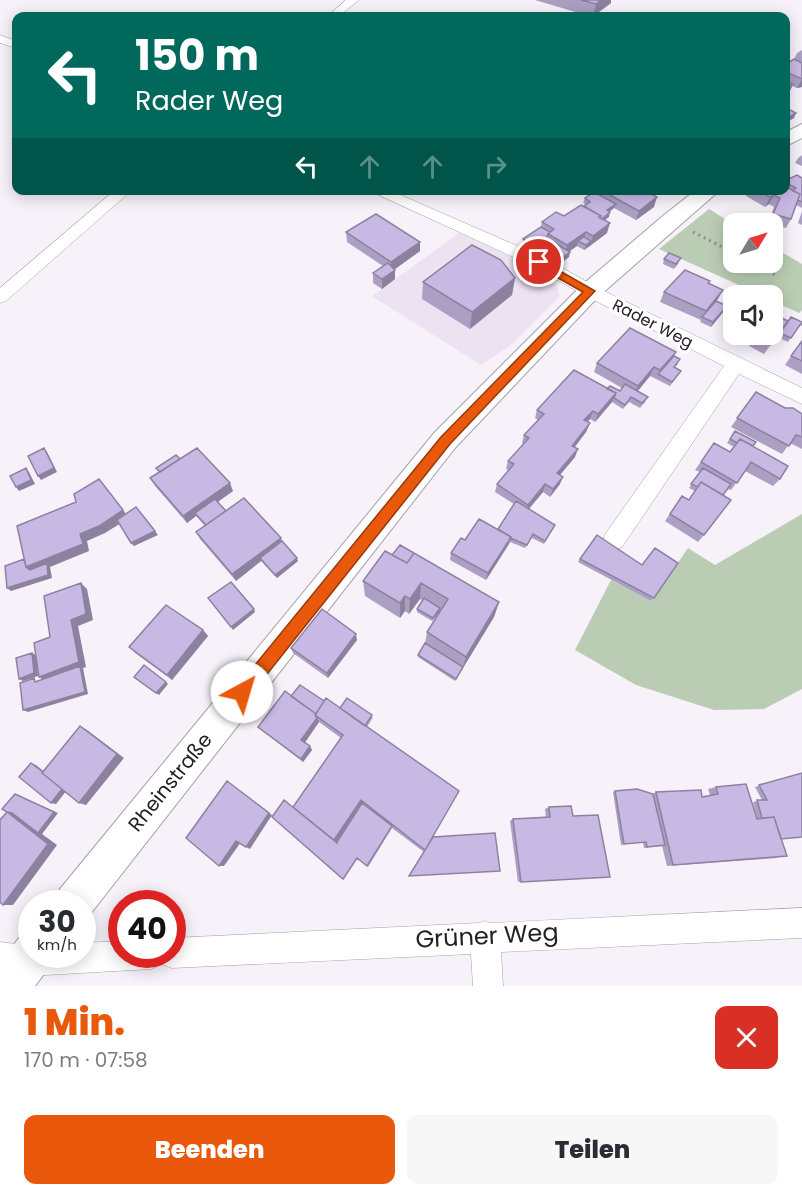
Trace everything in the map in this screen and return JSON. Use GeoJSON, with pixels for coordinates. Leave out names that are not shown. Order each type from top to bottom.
{"type":"FeatureCollection","features":[{"type":"Feature","properties":{"kind":"street"},"geometry":{"type":"LineString","coordinates":[[338,12],[353,0]]}},
{"type":"Feature","properties":{"kind":"street"},"geometry":{"type":"LineString","coordinates":[[0,297],[119,195]]}},
{"type":"Feature","properties":{"kind":"street","name":"Rader Weg"},"geometry":{"type":"LineString","coordinates":[[386,195],[539,262],[590,291],[802,397]]}},
{"type":"Feature","properties":{"kind":"street","name":"Rheinstraße"},"geometry":{"type":"LineString","coordinates":[[84,890],[446,440],[590,291],[671,220],[704,195]]}},
{"type":"Feature","properties":{"kind":"street"},"geometry":{"type":"LineString","coordinates":[[614,540],[736,364]]}},
{"type":"Feature","properties":{"kind":"street","name":"Grüner Weg"},"geometry":{"type":"LineString","coordinates":[[186,952],[802,922]]}},
{"type":"Feature","properties":{"kind":"street"},"geometry":{"type":"LineString","coordinates":[[486,936],[488,986]]}},
{"type":"Feature","properties":{"kind":"street"},"geometry":{"type":"LineString","coordinates":[[17,964],[108,957]]}},
{"type":"Feature","properties":{"kind":"path"},"geometry":{"type":"LineString","coordinates":[[671,220],[723,247]]}},
{"type":"Feature","properties":{"kind":"path"},"geometry":{"type":"LineString","coordinates":[[771,273],[775,275]]}},
{"type":"Feature","properties":{"kind":"shaded area"},"geometry":{"type":"Polygon","coordinates":[[[459,233],[535,267],[534,271],[547,277],[557,287],[560,296],[511,345],[481,365],[372,296],[459,233]]]}},
{"type":"Feature","properties":{"kind":"green space"},"geometry":{"type":"Polygon","coordinates":[[[709,209],[723,218],[723,273],[783,273],[783,253],[802,264],[802,310],[799,313],[783,306],[783,285],[739,285],[659,249],[709,209]]]}},
{"type":"Feature","properties":{"kind":"green space"},"geometry":{"type":"Polygon","coordinates":[[[802,514],[802,689],[764,709],[714,710],[636,685],[575,650],[611,580],[652,601],[688,548],[715,565],[802,514]]]}},
{"type":"Feature","properties":{"kind":"building"},"geometry":{"type":"Polygon","coordinates":[[[581,0],[601,0],[596,4],[581,0]]]}},
{"type":"Feature","properties":{"kind":"building"},"geometry":{"type":"Polygon","coordinates":[[[794,59],[802,63],[802,79],[790,74],[790,62],[794,59]]]}},
{"type":"Feature","properties":{"kind":"building"},"geometry":{"type":"Polygon","coordinates":[[[797,175],[802,178],[802,202],[798,200],[800,194],[793,191],[796,188],[790,185],[790,178],[797,175]]]}},
{"type":"Feature","properties":{"kind":"building"},"geometry":{"type":"Polygon","coordinates":[[[790,189],[800,194],[791,219],[783,217],[783,213],[773,213],[780,198],[774,195],[790,195],[790,189]]]}},
{"type":"Feature","properties":{"kind":"building"},"geometry":{"type":"Polygon","coordinates":[[[590,195],[600,195],[616,204],[607,210],[610,212],[602,219],[601,216],[584,206],[590,202],[585,198],[590,195]]]}},
{"type":"Feature","properties":{"kind":"building"},"geometry":{"type":"Polygon","coordinates":[[[610,195],[653,195],[657,197],[639,211],[610,195]]]}},
{"type":"Feature","properties":{"kind":"building"},"geometry":{"type":"Polygon","coordinates":[[[581,205],[610,223],[593,236],[586,232],[567,245],[548,234],[554,229],[542,222],[556,212],[564,216],[581,205]]]}},
{"type":"Feature","properties":{"kind":"building"},"geometry":{"type":"Polygon","coordinates":[[[376,214],[420,242],[391,262],[346,232],[376,214]]]}},
{"type":"Feature","properties":{"kind":"building"},"geometry":{"type":"Polygon","coordinates":[[[541,227],[550,232],[547,238],[570,252],[562,258],[523,239],[541,227]]]}},
{"type":"Feature","properties":{"kind":"building"},"geometry":{"type":"Polygon","coordinates":[[[584,237],[591,241],[586,245],[578,241],[584,237]]]}},
{"type":"Feature","properties":{"kind":"building"},"geometry":{"type":"Polygon","coordinates":[[[472,245],[501,260],[515,278],[472,312],[423,282],[472,245]]]}},
{"type":"Feature","properties":{"kind":"building"},"geometry":{"type":"Polygon","coordinates":[[[669,253],[681,258],[676,264],[664,259],[669,253]]]}},
{"type":"Feature","properties":{"kind":"building"},"geometry":{"type":"Polygon","coordinates":[[[388,263],[395,270],[382,279],[373,273],[388,263]]]}},
{"type":"Feature","properties":{"kind":"building"},"geometry":{"type":"Polygon","coordinates":[[[685,270],[710,281],[708,283],[723,290],[706,311],[664,292],[685,270]]]}},
{"type":"Feature","properties":{"kind":"building"},"geometry":{"type":"Polygon","coordinates":[[[716,301],[723,304],[723,311],[713,322],[702,317],[716,301]]]}},
{"type":"Feature","properties":{"kind":"building"},"geometry":{"type":"Polygon","coordinates":[[[791,317],[802,322],[791,338],[783,334],[783,329],[791,317]]]}},
{"type":"Feature","properties":{"kind":"building"},"geometry":{"type":"Polygon","coordinates":[[[783,318],[788,321],[783,328],[783,318]]]}},
{"type":"Feature","properties":{"kind":"building"},"geometry":{"type":"Polygon","coordinates":[[[630,328],[676,352],[660,370],[654,367],[638,386],[597,363],[630,328]]]}},
{"type":"Feature","properties":{"kind":"building"},"geometry":{"type":"Polygon","coordinates":[[[802,341],[802,361],[791,356],[802,341]]]}},
{"type":"Feature","properties":{"kind":"building"},"geometry":{"type":"Polygon","coordinates":[[[674,356],[680,359],[674,367],[681,371],[672,382],[658,374],[674,356]]]}},
{"type":"Feature","properties":{"kind":"building"},"geometry":{"type":"Polygon","coordinates":[[[574,370],[616,393],[598,414],[593,411],[584,420],[590,423],[572,446],[578,449],[557,473],[563,477],[553,489],[545,484],[528,505],[497,484],[514,464],[508,461],[529,438],[524,435],[544,414],[537,410],[574,370]]]}},
{"type":"Feature","properties":{"kind":"building"},"geometry":{"type":"Polygon","coordinates":[[[625,384],[648,397],[642,403],[631,397],[625,405],[614,398],[616,393],[607,389],[610,386],[620,391],[625,384]]]}},
{"type":"Feature","properties":{"kind":"building"},"geometry":{"type":"Polygon","coordinates":[[[756,392],[785,408],[793,408],[802,414],[802,437],[796,435],[789,446],[737,418],[756,392]]]}},
{"type":"Feature","properties":{"kind":"building"},"geometry":{"type":"Polygon","coordinates":[[[735,431],[756,442],[753,446],[740,439],[737,443],[730,439],[735,431]]]}},
{"type":"Feature","properties":{"kind":"building"},"geometry":{"type":"Polygon","coordinates":[[[740,439],[788,466],[780,479],[751,462],[737,483],[701,462],[714,443],[730,452],[740,439]]]}},
{"type":"Feature","properties":{"kind":"building"},"geometry":{"type":"Polygon","coordinates":[[[44,448],[54,468],[38,476],[28,456],[44,448]]]}},
{"type":"Feature","properties":{"kind":"building"},"geometry":{"type":"Polygon","coordinates":[[[197,448],[230,483],[183,516],[150,478],[197,448]]]}},
{"type":"Feature","properties":{"kind":"building"},"geometry":{"type":"Polygon","coordinates":[[[176,455],[180,459],[160,472],[156,468],[176,455]]]}},
{"type":"Feature","properties":{"kind":"building"},"geometry":{"type":"Polygon","coordinates":[[[26,468],[31,480],[16,487],[10,476],[26,468]]]}},
{"type":"Feature","properties":{"kind":"building"},"geometry":{"type":"Polygon","coordinates":[[[703,468],[731,484],[723,495],[701,482],[698,487],[691,484],[703,468]]]}},
{"type":"Feature","properties":{"kind":"building"},"geometry":{"type":"Polygon","coordinates":[[[99,479],[123,510],[99,526],[80,534],[83,544],[26,567],[17,526],[76,502],[74,494],[99,479]]]}},
{"type":"Feature","properties":{"kind":"building"},"geometry":{"type":"Polygon","coordinates":[[[701,482],[731,500],[704,535],[670,514],[682,496],[689,500],[701,482]]]}},
{"type":"Feature","properties":{"kind":"building"},"geometry":{"type":"Polygon","coordinates":[[[244,498],[281,538],[232,574],[196,532],[244,498]]]}},
{"type":"Feature","properties":{"kind":"building"},"geometry":{"type":"Polygon","coordinates":[[[215,499],[226,511],[206,525],[195,513],[215,499]]]}},
{"type":"Feature","properties":{"kind":"building"},"geometry":{"type":"Polygon","coordinates":[[[516,501],[555,525],[545,541],[533,534],[527,545],[510,538],[498,529],[516,501]]]}},
{"type":"Feature","properties":{"kind":"building"},"geometry":{"type":"Polygon","coordinates":[[[136,507],[155,531],[131,543],[117,520],[136,507]]]}},
{"type":"Feature","properties":{"kind":"building"},"geometry":{"type":"Polygon","coordinates":[[[479,519],[511,537],[488,573],[451,553],[461,538],[465,540],[479,519]]]}},
{"type":"Feature","properties":{"kind":"building"},"geometry":{"type":"Polygon","coordinates":[[[597,535],[642,565],[655,548],[678,563],[654,598],[580,559],[597,535]]]}},
{"type":"Feature","properties":{"kind":"building"},"geometry":{"type":"Polygon","coordinates":[[[282,541],[297,558],[275,575],[260,558],[282,541]]]}},
{"type":"Feature","properties":{"kind":"building"},"geometry":{"type":"Polygon","coordinates":[[[400,545],[414,553],[407,563],[392,555],[400,545]]]}},
{"type":"Feature","properties":{"kind":"building"},"geometry":{"type":"Polygon","coordinates":[[[385,551],[407,563],[414,553],[499,602],[466,657],[427,632],[448,599],[421,583],[410,599],[405,596],[400,603],[363,581],[385,551]]]}},
{"type":"Feature","properties":{"kind":"building"},"geometry":{"type":"Polygon","coordinates":[[[24,559],[26,567],[30,570],[47,563],[48,575],[7,588],[5,566],[24,559]]]}},
{"type":"Feature","properties":{"kind":"building"},"geometry":{"type":"Polygon","coordinates":[[[231,582],[254,609],[231,627],[208,598],[231,582]]]}},
{"type":"Feature","properties":{"kind":"building"},"geometry":{"type":"Polygon","coordinates":[[[81,583],[86,614],[71,620],[79,662],[39,677],[34,643],[50,637],[44,596],[81,583]]]}},
{"type":"Feature","properties":{"kind":"building"},"geometry":{"type":"Polygon","coordinates":[[[424,598],[440,608],[433,618],[417,609],[424,598]]]}},
{"type":"Feature","properties":{"kind":"building"},"geometry":{"type":"Polygon","coordinates":[[[166,605],[203,630],[167,675],[129,647],[166,605]]]}},
{"type":"Feature","properties":{"kind":"building"},"geometry":{"type":"Polygon","coordinates":[[[322,609],[356,634],[327,673],[291,648],[322,609]]]}},
{"type":"Feature","properties":{"kind":"building"},"geometry":{"type":"Polygon","coordinates":[[[425,643],[463,667],[456,679],[418,655],[425,643]]]}},
{"type":"Feature","properties":{"kind":"building"},"geometry":{"type":"Polygon","coordinates":[[[32,653],[34,673],[19,679],[16,658],[32,653]]]}},
{"type":"Feature","properties":{"kind":"building"},"geometry":{"type":"Polygon","coordinates":[[[144,665],[166,682],[156,693],[134,677],[144,665]]]}},
{"type":"Feature","properties":{"kind":"building"},"geometry":{"type":"Polygon","coordinates":[[[80,666],[85,692],[23,710],[20,683],[34,678],[35,682],[80,666]]]}},
{"type":"Feature","properties":{"kind":"building"},"geometry":{"type":"Polygon","coordinates":[[[300,685],[324,701],[316,714],[291,696],[300,685]]]}},
{"type":"Feature","properties":{"kind":"building"},"geometry":{"type":"Polygon","coordinates":[[[285,691],[316,714],[317,718],[301,740],[310,746],[301,759],[258,727],[285,691]]]}},
{"type":"Feature","properties":{"kind":"building"},"geometry":{"type":"Polygon","coordinates":[[[326,698],[459,791],[425,850],[361,800],[334,840],[293,807],[343,735],[315,715],[326,698]]]}},
{"type":"Feature","properties":{"kind":"building"},"geometry":{"type":"Polygon","coordinates":[[[347,698],[372,715],[365,726],[340,708],[347,698]]]}},
{"type":"Feature","properties":{"kind":"building"},"geometry":{"type":"Polygon","coordinates":[[[80,726],[117,754],[79,803],[42,773],[80,726]]]}},
{"type":"Feature","properties":{"kind":"building"},"geometry":{"type":"Polygon","coordinates":[[[31,763],[62,789],[51,803],[19,777],[31,763]]]}},
{"type":"Feature","properties":{"kind":"building"},"geometry":{"type":"Polygon","coordinates":[[[802,773],[802,837],[781,839],[774,817],[762,818],[757,800],[767,800],[759,785],[802,773]]]}},
{"type":"Feature","properties":{"kind":"building"},"geometry":{"type":"Polygon","coordinates":[[[227,781],[269,813],[246,847],[236,841],[219,866],[186,838],[227,781]]]}},
{"type":"Feature","properties":{"kind":"building"},"geometry":{"type":"Polygon","coordinates":[[[746,784],[757,819],[774,817],[787,856],[673,865],[656,792],[701,790],[702,797],[718,794],[716,787],[746,784]]]}},
{"type":"Feature","properties":{"kind":"building"},"geometry":{"type":"Polygon","coordinates":[[[637,789],[653,794],[665,845],[647,847],[646,842],[624,844],[615,791],[637,789]]]}},
{"type":"Feature","properties":{"kind":"building"},"geometry":{"type":"Polygon","coordinates":[[[15,794],[54,812],[38,833],[12,813],[2,809],[15,794]]]}},
{"type":"Feature","properties":{"kind":"building"},"geometry":{"type":"Polygon","coordinates":[[[284,800],[337,843],[362,803],[392,826],[367,866],[357,858],[343,879],[272,817],[284,800]]]}},
{"type":"Feature","properties":{"kind":"building"},"geometry":{"type":"Polygon","coordinates":[[[571,806],[573,816],[598,815],[610,877],[521,882],[513,819],[550,817],[549,807],[571,806]]]}},
{"type":"Feature","properties":{"kind":"building"},"geometry":{"type":"Polygon","coordinates":[[[7,812],[48,844],[3,905],[0,902],[0,820],[7,812]]]}},
{"type":"Feature","properties":{"kind":"building"},"geometry":{"type":"Polygon","coordinates":[[[495,833],[500,871],[409,876],[433,837],[495,833]]]}},
{"type":"Feature","properties":{"kind":"route"},"geometry":{"type":"LineString","coordinates":[[242,692],[446,440],[590,291],[539,262]]}}]}
